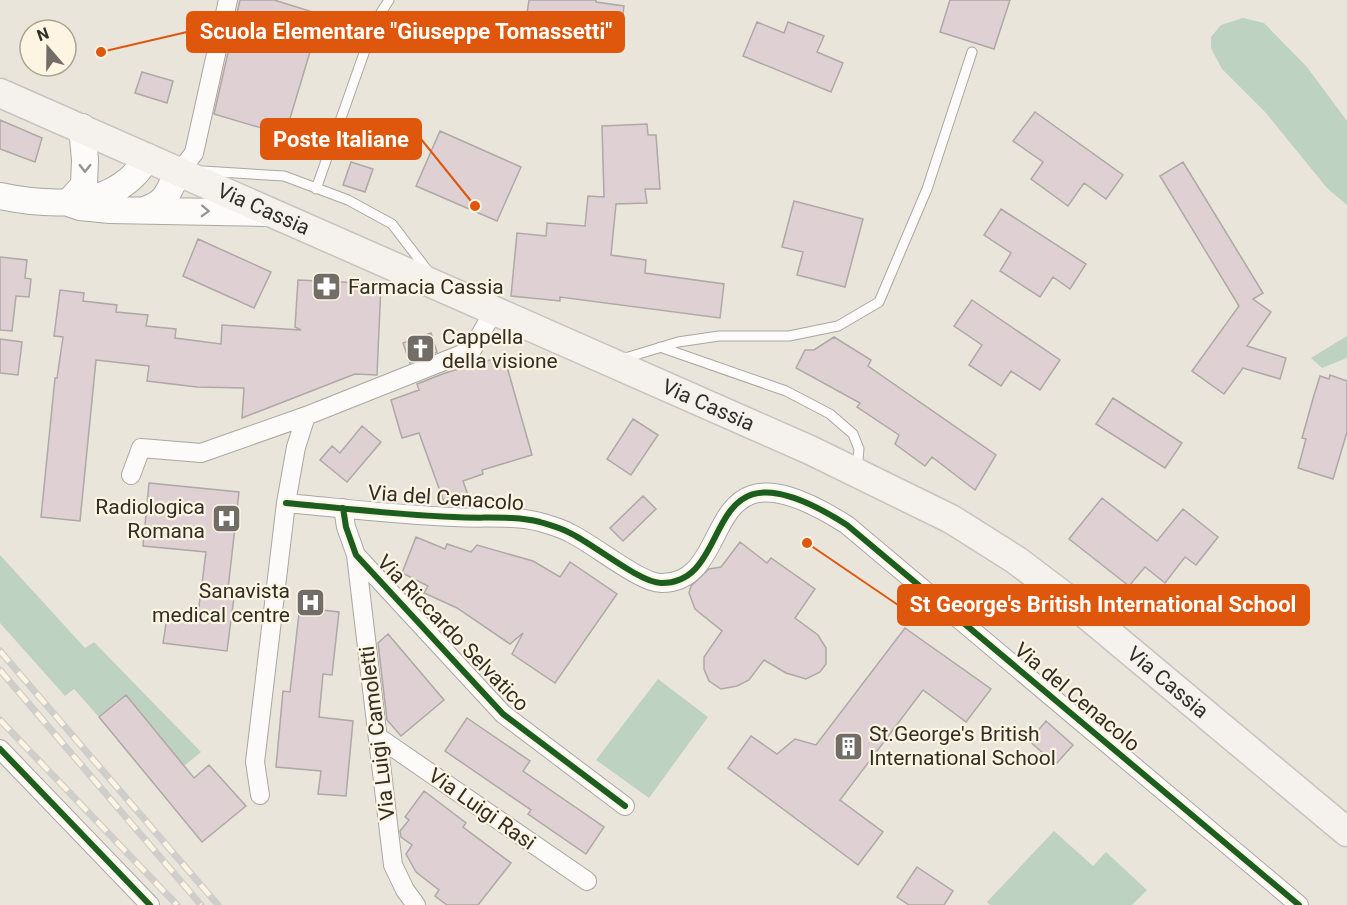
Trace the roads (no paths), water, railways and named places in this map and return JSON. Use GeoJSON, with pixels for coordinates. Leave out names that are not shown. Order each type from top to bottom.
{"type":"FeatureCollection","features":[{"type":"Feature","properties":{"kind":"main road","name":"Via Cassia"},"geometry":{"type":"LineString","coordinates":[[0,93],[82,127],[857,471],[951,519],[1016,560],[1069,600],[1347,832]]}},
{"type":"Feature","properties":{"kind":"main road"},"geometry":{"type":"LineString","coordinates":[[68,203],[84,185],[85,160],[82,127]]}},
{"type":"Feature","properties":{"kind":"main road"},"geometry":{"type":"LineString","coordinates":[[68,203],[114,192],[128,181],[148,157]]}},
{"type":"Feature","properties":{"kind":"main road"},"geometry":{"type":"LineString","coordinates":[[147,209],[161,204],[180,171]]}},
{"type":"Feature","properties":{"kind":"main road"},"geometry":{"type":"LineString","coordinates":[[0,196],[110,210],[276,213]]}},
{"type":"Feature","properties":{"kind":"street"},"geometry":{"type":"LineString","coordinates":[[180,171],[194,153],[228,0]]}},
{"type":"Feature","properties":{"kind":"street"},"geometry":{"type":"LineString","coordinates":[[131,475],[141,448],[201,453],[306,416],[472,350],[494,310]]}},
{"type":"Feature","properties":{"kind":"street"},"geometry":{"type":"LineString","coordinates":[[260,795],[255,762],[286,503],[296,447],[306,416]]}},
{"type":"Feature","properties":{"kind":"street","name":"Via del Cenacolo"},"geometry":{"type":"LineString","coordinates":[[286,503],[445,517],[500,517],[538,522],[570,533],[643,577],[659,583],[680,581],[704,558],[733,504],[743,498],[753,494],[774,493],[809,502],[853,530],[1299,905]]}},
{"type":"Feature","properties":{"kind":"street","name":"Via Riccardo Selvatico"},"geometry":{"type":"LineString","coordinates":[[343,508],[346,527],[356,555],[502,714],[625,806]]}},
{"type":"Feature","properties":{"kind":"street","name":"Via Luigi Camoletti"},"geometry":{"type":"LineString","coordinates":[[356,555],[393,865],[405,890],[416,905]]}},
{"type":"Feature","properties":{"kind":"street","name":"Via Luigi Rasi"},"geometry":{"type":"LineString","coordinates":[[378,737],[587,881]]}},
{"type":"Feature","properties":{"kind":"street"},"geometry":{"type":"LineString","coordinates":[[0,749],[150,905]]}},
{"type":"Feature","properties":{"kind":"lane"},"geometry":{"type":"LineString","coordinates":[[316,189],[375,22],[388,0]]}},
{"type":"Feature","properties":{"kind":"lane"},"geometry":{"type":"LineString","coordinates":[[612,363],[658,346],[719,336],[789,336],[837,326],[879,302],[927,189],[972,52]]}},
{"type":"Feature","properties":{"kind":"lane"},"geometry":{"type":"LineString","coordinates":[[180,171],[284,176],[348,200],[392,224],[440,286]]}},
{"type":"Feature","properties":{"kind":"lane"},"geometry":{"type":"LineString","coordinates":[[658,346],[786,391],[830,414],[854,434],[859,449],[857,471]]}},
{"type":"Feature","properties":{"kind":"railway"},"geometry":{"type":"LineString","coordinates":[[0,651],[218,905]]}},
{"type":"Feature","properties":{"kind":"railway"},"geometry":{"type":"LineString","coordinates":[[0,670],[201,905]]}},
{"type":"Feature","properties":{"kind":"railway"},"geometry":{"type":"LineString","coordinates":[[0,720],[177,905]]}},
{"type":"Feature","properties":{"kind":"place","name":"Scuola Elementare \"Giuseppe Tomassetti\""},"geometry":{"type":"Point","coordinates":[101,52]}},
{"type":"Feature","properties":{"kind":"place","name":"Poste Italiane"},"geometry":{"type":"Point","coordinates":[475,206]}},
{"type":"Feature","properties":{"kind":"place","name":"Farmacia Cassia"},"geometry":{"type":"Point","coordinates":[327,287]}},
{"type":"Feature","properties":{"kind":"place","name":"Cappella della visione"},"geometry":{"type":"Point","coordinates":[421,349]}},
{"type":"Feature","properties":{"kind":"place","name":"Radiologica Romana"},"geometry":{"type":"Point","coordinates":[226,519]}},
{"type":"Feature","properties":{"kind":"place","name":"St George's British International School"},"geometry":{"type":"Point","coordinates":[807,543]}},
{"type":"Feature","properties":{"kind":"place","name":"Sanavista medical centre"},"geometry":{"type":"Point","coordinates":[311,603]}},
{"type":"Feature","properties":{"kind":"place","name":"St.George's British International School"},"geometry":{"type":"Point","coordinates":[848,746]}}]}
